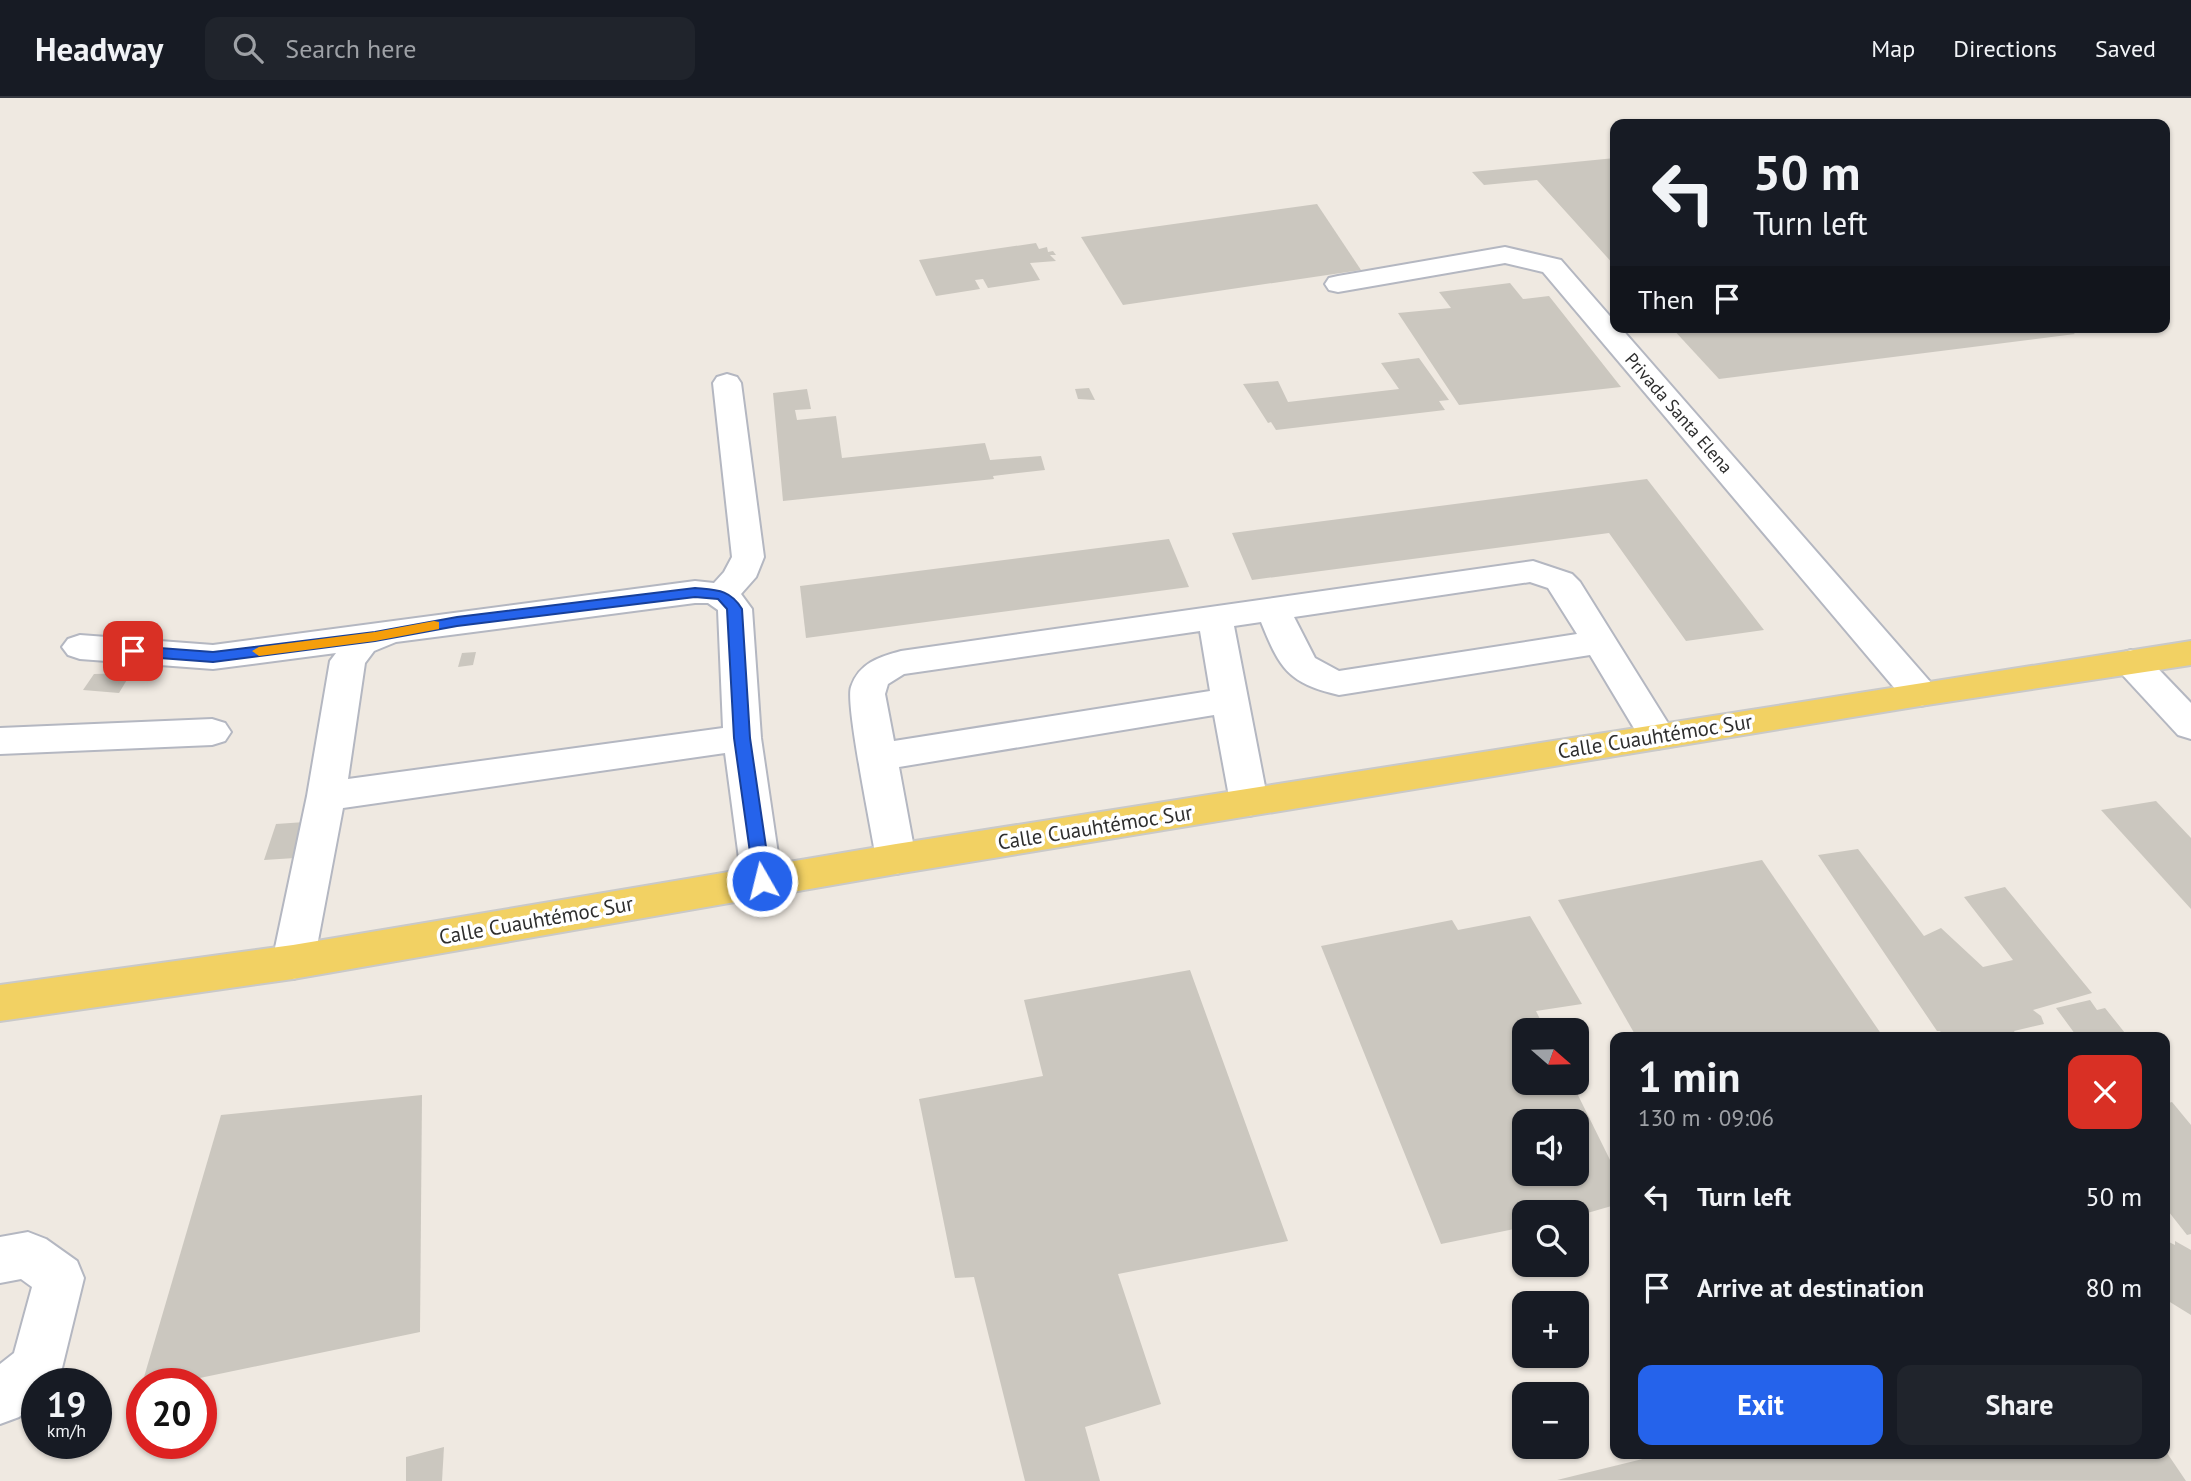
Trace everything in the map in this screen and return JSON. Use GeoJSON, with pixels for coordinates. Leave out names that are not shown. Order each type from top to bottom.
{"type":"FeatureCollection","features":[{"type":"Feature","properties":{"kind":"main road","name":"Calle Cuauhtémoc Sur"},"geometry":{"type":"LineString","coordinates":[[0,1003],[293,962],[896,859],[2191,653]]}},
{"type":"Feature","properties":{"kind":"lane","name":"Privada Santa Elena"},"geometry":{"type":"LineString","coordinates":[[1338,284],[1505,255],[1552,266],[1920,694]]}},
{"type":"Feature","properties":{"kind":"lane"},"geometry":{"type":"LineString","coordinates":[[721,595],[739,577],[748,557],[727,383]]}},
{"type":"Feature","properties":{"kind":"lane"},"geometry":{"type":"LineString","coordinates":[[896,859],[867,694],[868,684],[875,674],[886,667],[1533,571],[1554,578],[1568,590],[1657,736]]}},
{"type":"Feature","properties":{"kind":"lane"},"geometry":{"type":"LineString","coordinates":[[80,647],[213,657],[695,592],[721,595],[730,601],[734,609],[742,738],[762,881]]}},
{"type":"Feature","properties":{"kind":"lane"},"geometry":{"type":"LineString","coordinates":[[1273,608],[1298,665],[1323,681],[1339,683],[1600,642]]}},
{"type":"Feature","properties":{"kind":"lane"},"geometry":{"type":"LineString","coordinates":[[1215,619],[1249,802]]}},
{"type":"Feature","properties":{"kind":"lane"},"geometry":{"type":"LineString","coordinates":[[293,962],[326,796],[348,662],[362,643],[375,636]]}},
{"type":"Feature","properties":{"kind":"lane"},"geometry":{"type":"LineString","coordinates":[[2132,662],[2191,726]]}},
{"type":"Feature","properties":{"kind":"lane"},"geometry":{"type":"LineString","coordinates":[[879,757],[1230,700]]}},
{"type":"Feature","properties":{"kind":"lane"},"geometry":{"type":"LineString","coordinates":[[0,741],[212,732]]}},
{"type":"Feature","properties":{"kind":"lane"},"geometry":{"type":"LineString","coordinates":[[326,796],[742,738]]}},
{"type":"Feature","properties":{"kind":"lane"},"geometry":{"type":"LineString","coordinates":[[0,1260],[28,1255],[59,1278],[36,1368],[0,1398]]}},
{"type":"Feature","properties":{"kind":"building"},"geometry":{"type":"Polygon","coordinates":[[[1610,158],[1610,260],[1537,180],[1484,185],[1472,172],[1610,158]]]}},
{"type":"Feature","properties":{"kind":"building"},"geometry":{"type":"Polygon","coordinates":[[[1317,204],[1361,270],[1123,305],[1081,237],[1317,204]]]}},
{"type":"Feature","properties":{"kind":"building"},"geometry":{"type":"Polygon","coordinates":[[[1036,243],[1039,249],[1047,247],[1048,252],[1053,251],[1056,255],[1050,255],[1056,261],[1030,263],[1040,280],[988,288],[983,279],[975,280],[980,289],[936,296],[919,260],[1036,243]]]}},
{"type":"Feature","properties":{"kind":"building"},"geometry":{"type":"Polygon","coordinates":[[[1510,283],[1523,299],[1549,296],[1621,387],[1459,405],[1398,313],[1451,308],[1439,292],[1510,283]]]}},
{"type":"Feature","properties":{"kind":"building"},"geometry":{"type":"Polygon","coordinates":[[[1677,333],[2075,334],[1719,379],[1677,333]]]}},
{"type":"Feature","properties":{"kind":"building"},"geometry":{"type":"Polygon","coordinates":[[[1419,358],[1449,400],[1439,401],[1445,410],[1276,430],[1271,422],[1268,423],[1243,384],[1278,381],[1288,402],[1399,389],[1381,363],[1419,358]]]}},
{"type":"Feature","properties":{"kind":"building"},"geometry":{"type":"Polygon","coordinates":[[[1089,388],[1095,400],[1078,399],[1075,389],[1089,388]]]}},
{"type":"Feature","properties":{"kind":"building"},"geometry":{"type":"Polygon","coordinates":[[[807,389],[811,409],[795,410],[797,420],[836,416],[842,458],[985,443],[990,460],[1041,456],[1045,470],[993,476],[994,479],[783,501],[773,393],[807,389]]]}},
{"type":"Feature","properties":{"kind":"building"},"geometry":{"type":"Polygon","coordinates":[[[1647,479],[1764,630],[1686,641],[1609,533],[1252,580],[1232,533],[1647,479]]]}},
{"type":"Feature","properties":{"kind":"building"},"geometry":{"type":"Polygon","coordinates":[[[1169,539],[1189,587],[806,638],[800,586],[1169,539]]]}},
{"type":"Feature","properties":{"kind":"building"},"geometry":{"type":"Polygon","coordinates":[[[476,652],[473,665],[458,667],[462,653],[476,652]]]}},
{"type":"Feature","properties":{"kind":"building"},"geometry":{"type":"Polygon","coordinates":[[[131,673],[119,693],[83,690],[94,674],[131,673]]]}},
{"type":"Feature","properties":{"kind":"building"},"geometry":{"type":"Polygon","coordinates":[[[2156,801],[2191,838],[2191,909],[2101,810],[2156,801]]]}},
{"type":"Feature","properties":{"kind":"building"},"geometry":{"type":"Polygon","coordinates":[[[305,822],[295,858],[264,860],[276,824],[305,822]]]}},
{"type":"Feature","properties":{"kind":"building"},"geometry":{"type":"Polygon","coordinates":[[[1858,849],[1924,936],[1941,928],[1983,967],[2013,960],[1964,897],[2005,887],[2092,993],[2033,1010],[2041,1016],[2044,1024],[2015,1032],[1937,1031],[1818,855],[1858,849]]]}},
{"type":"Feature","properties":{"kind":"building"},"geometry":{"type":"Polygon","coordinates":[[[1762,860],[1880,1032],[1634,1032],[1558,900],[1762,860]]]}},
{"type":"Feature","properties":{"kind":"building"},"geometry":{"type":"Polygon","coordinates":[[[1530,916],[1582,1004],[1536,1011],[1540,1018],[1512,1018],[1512,1096],[1578,1096],[1585,1109],[1512,1109],[1512,1186],[1589,1186],[1589,1117],[1610,1160],[1610,1206],[1589,1213],[1589,1200],[1512,1200],[1512,1229],[1441,1244],[1321,946],[1452,920],[1458,930],[1530,916]]]}},
{"type":"Feature","properties":{"kind":"building"},"geometry":{"type":"Polygon","coordinates":[[[1190,970],[1288,1241],[1118,1274],[1161,1404],[1085,1427],[1100,1481],[1025,1481],[974,1277],[955,1278],[919,1099],[1043,1076],[1024,1000],[1190,970]]]}},
{"type":"Feature","properties":{"kind":"building"},"geometry":{"type":"Polygon","coordinates":[[[2090,1000],[2097,1010],[2105,1008],[2124,1032],[2074,1032],[2056,1008],[2090,1000]]]}},
{"type":"Feature","properties":{"kind":"building"},"geometry":{"type":"Polygon","coordinates":[[[422,1095],[420,1332],[217,1374],[217,1368],[147,1368],[221,1115],[422,1095]]]}},
{"type":"Feature","properties":{"kind":"building"},"geometry":{"type":"Polygon","coordinates":[[[2170,1103],[2191,1125],[2191,1234],[2187,1235],[2170,1213],[2170,1103]]]}},
{"type":"Feature","properties":{"kind":"building"},"geometry":{"type":"Polygon","coordinates":[[[2175,1241],[2191,1250],[2191,1315],[2170,1302],[2170,1242],[2175,1245],[2175,1241]]]}},
{"type":"Feature","properties":{"kind":"building"},"geometry":{"type":"Polygon","coordinates":[[[444,1447],[442,1481],[406,1481],[406,1457],[444,1447]]]}},
{"type":"Feature","properties":{"kind":"building"},"geometry":{"type":"Polygon","coordinates":[[[2170,1457],[2186,1481],[1557,1480],[1643,1459],[2170,1457]]]}},
{"type":"Feature","properties":{"kind":"slow traffic"},"geometry":{"type":"LineString","coordinates":[[259,651],[375,636],[434,625]]}},
{"type":"Feature","properties":{"kind":"route"},"geometry":{"type":"LineString","coordinates":[[133,651],[213,657],[695,592],[721,595],[730,601],[734,609],[742,738],[762,881]]}}]}
